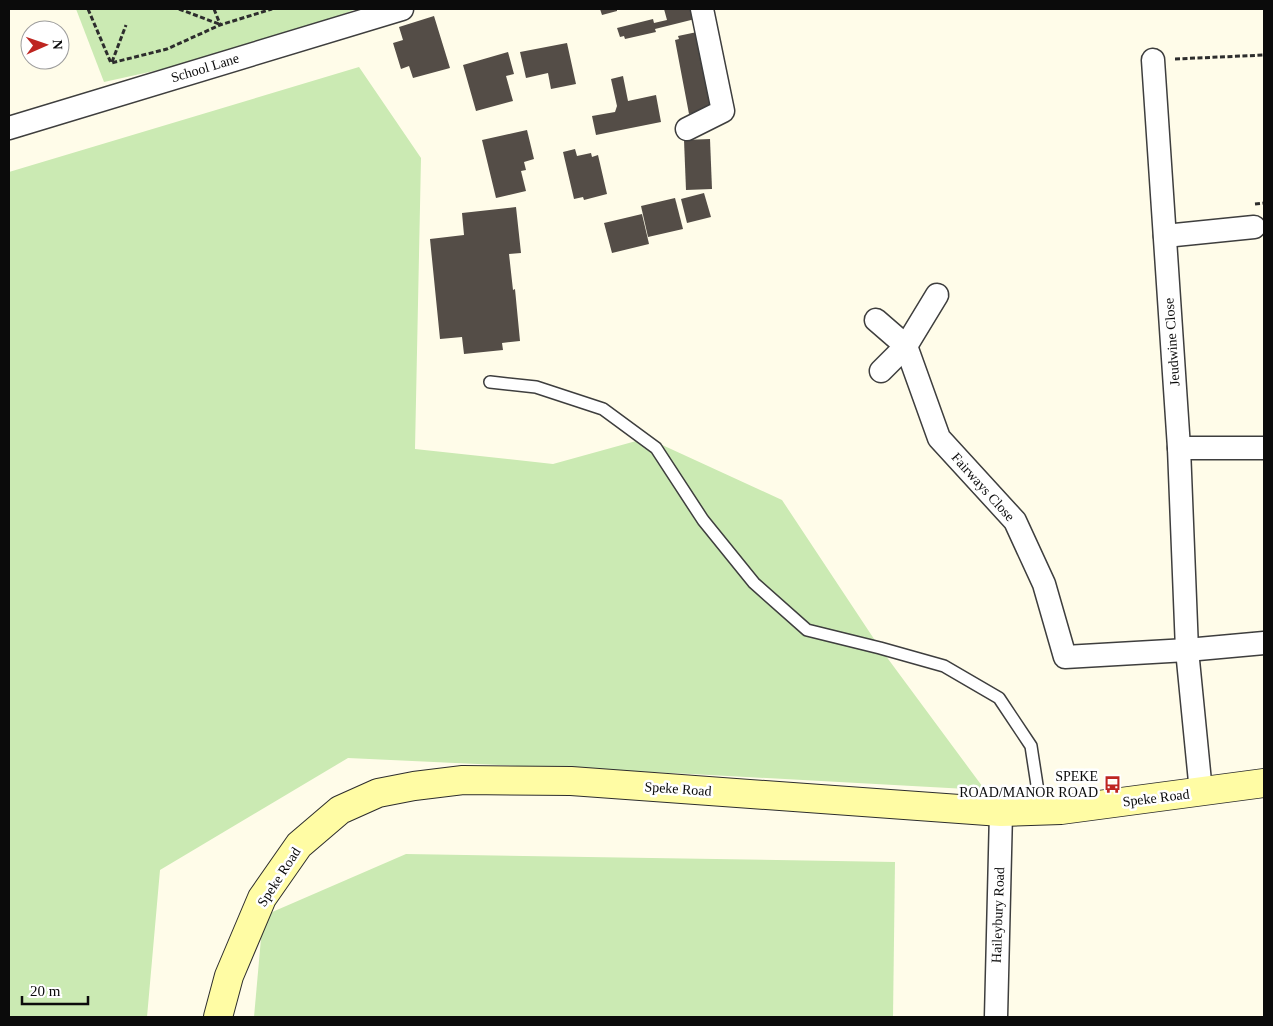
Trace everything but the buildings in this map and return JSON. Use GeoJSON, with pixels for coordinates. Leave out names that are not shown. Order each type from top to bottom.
{"type":"FeatureCollection","features":[{"type":"Feature","properties":{"kind":"street","name":"School Lane"},"geometry":{"type":"LineString","coordinates":[[9,128],[402,9]]}},
{"type":"Feature","properties":{"kind":"street"},"geometry":{"type":"LineString","coordinates":[[687,129],[723,111],[702,9]]}},
{"type":"Feature","properties":{"kind":"street","name":"Jeudwine Close"},"geometry":{"type":"LineString","coordinates":[[1153,60],[1179,448],[1187,650],[1201,792]]}},
{"type":"Feature","properties":{"kind":"street"},"geometry":{"type":"LineString","coordinates":[[1165,236],[1254,227]]}},
{"type":"Feature","properties":{"kind":"street"},"geometry":{"type":"LineString","coordinates":[[881,371],[906,346],[937,295]]}},
{"type":"Feature","properties":{"kind":"street","name":"Fairways Close"},"geometry":{"type":"LineString","coordinates":[[876,320],[906,346],[938,438],[1015,521],[1044,584],[1066,657],[1187,650]]}},
{"type":"Feature","properties":{"kind":"street"},"geometry":{"type":"LineString","coordinates":[[1179,448],[1264,448]]}},
{"type":"Feature","properties":{"kind":"street"},"geometry":{"type":"LineString","coordinates":[[1187,650],[1264,643]]}},
{"type":"Feature","properties":{"kind":"street","name":"Speke Road"},"geometry":{"type":"LineString","coordinates":[[218,1017],[229,976],[262,898],[299,845],[340,810],[378,793],[463,780],[572,781],[1001,812],[1042,812],[1264,782]]}},
{"type":"Feature","properties":{"kind":"street","name":"Haileybury Road"},"geometry":{"type":"LineString","coordinates":[[996,1017],[1001,812]]}},
{"type":"Feature","properties":{"kind":"lane"},"geometry":{"type":"LineString","coordinates":[[490,382],[536,387],[603,409],[656,448],[703,520],[754,583],[807,630],[944,666],[998,698],[1031,746],[1042,812]]}},
{"type":"Feature","properties":{"kind":"path"},"geometry":{"type":"LineString","coordinates":[[88,9],[111,62]]}},
{"type":"Feature","properties":{"kind":"path"},"geometry":{"type":"LineString","coordinates":[[178,9],[220,24]]}},
{"type":"Feature","properties":{"kind":"path"},"geometry":{"type":"LineString","coordinates":[[214,9],[220,24]]}},
{"type":"Feature","properties":{"kind":"path"},"geometry":{"type":"LineString","coordinates":[[111,62],[167,49],[220,24],[272,9]]}},
{"type":"Feature","properties":{"kind":"path"},"geometry":{"type":"LineString","coordinates":[[111,62],[126,25]]}},
{"type":"Feature","properties":{"kind":"path"},"geometry":{"type":"LineString","coordinates":[[1153,60],[1264,55]]}},
{"type":"Feature","properties":{"kind":"green space"},"geometry":{"type":"Polygon","coordinates":[[[76,9],[356,9],[258,48],[104,82],[76,9]]]}},
{"type":"Feature","properties":{"kind":"green space"},"geometry":{"type":"Polygon","coordinates":[[[359,67],[421,158],[415,449],[553,464],[647,438],[782,500],[880,648],[985,790],[348,758],[160,870],[147,1017],[9,1017],[9,172],[359,67]]]}},
{"type":"Feature","properties":{"kind":"green space"},"geometry":{"type":"Polygon","coordinates":[[[406,854],[895,862],[893,1017],[254,1017],[263,916],[406,854]]]}},
{"type":"Feature","properties":{"kind":"place","name":"SPEKE ROAD/MANOR ROAD"},"geometry":{"type":"Point","coordinates":[1112,784]}}]}
